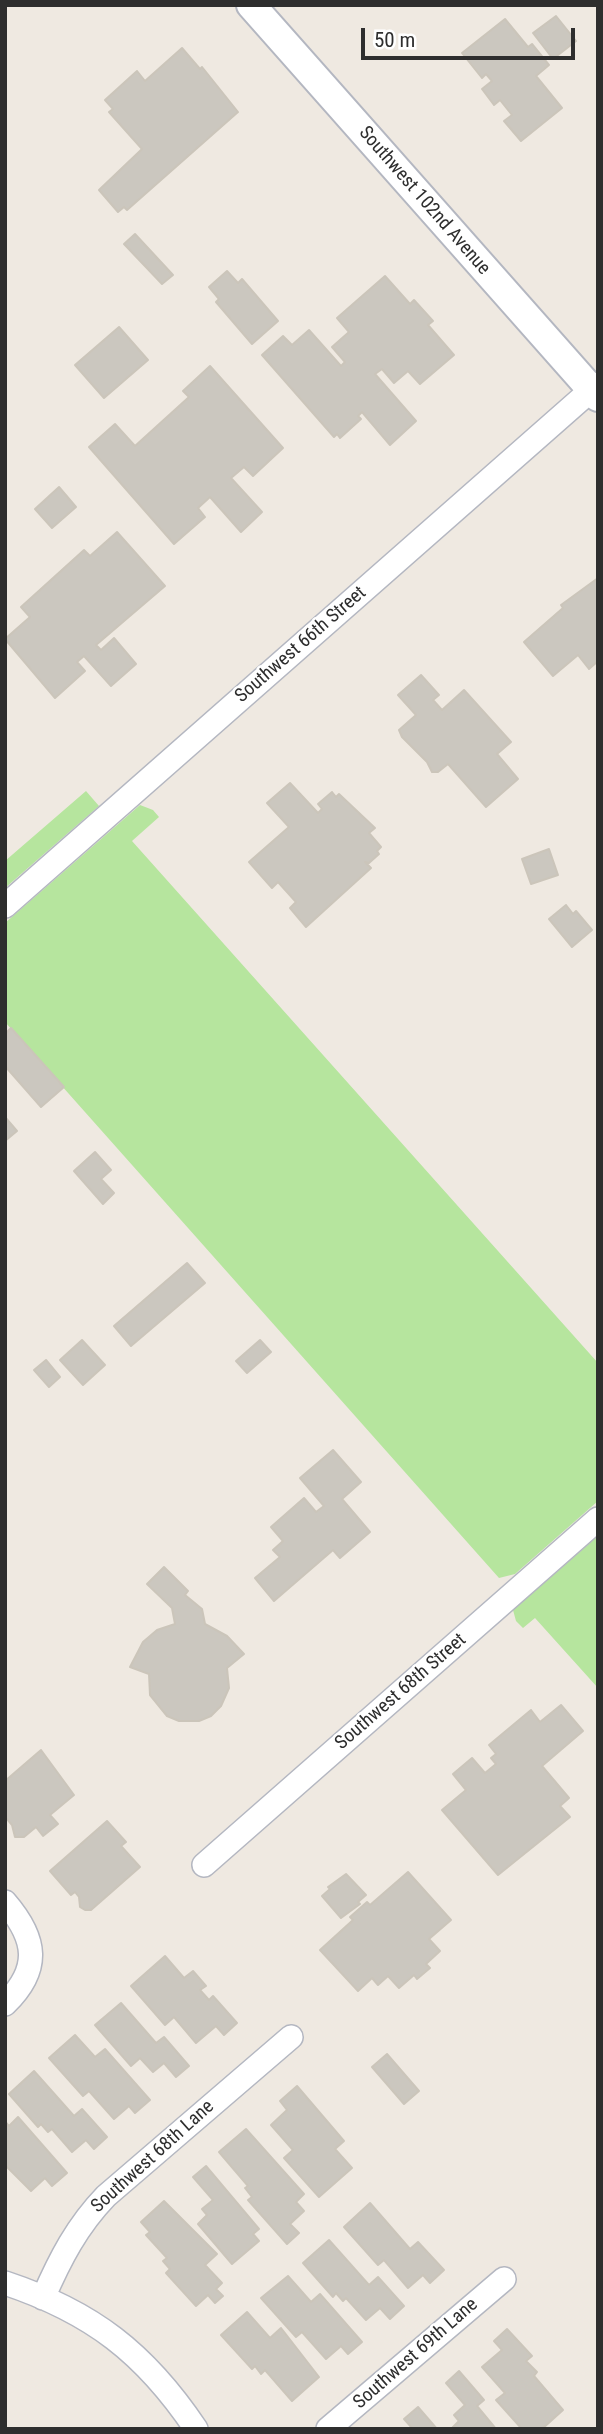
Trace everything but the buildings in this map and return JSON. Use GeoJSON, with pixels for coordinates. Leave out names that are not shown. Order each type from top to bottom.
{"type":"FeatureCollection","features":[{"type":"Feature","properties":{"kind":"street","name":"Southwest 102nd Avenue"},"geometry":{"type":"LineString","coordinates":[[251,5],[596,390]]}},
{"type":"Feature","properties":{"kind":"street","name":"Southwest 66th Street"},"geometry":{"type":"LineString","coordinates":[[5,906],[596,390]]}},
{"type":"Feature","properties":{"kind":"street","name":"Southwest 68th Street"},"geometry":{"type":"LineString","coordinates":[[204,1865],[598,1519]]}},
{"type":"Feature","properties":{"kind":"street"},"geometry":{"type":"LineString","coordinates":[[5,1902],[28,1937],[32,1964],[24,1982],[5,2004]]}},
{"type":"Feature","properties":{"kind":"street","name":"Southwest 68th Lane"},"geometry":{"type":"LineString","coordinates":[[43,2298],[73,2235],[86,2217],[106,2196],[291,2037]]}},
{"type":"Feature","properties":{"kind":"street","name":"Southwest 69th Lane"},"geometry":{"type":"LineString","coordinates":[[328,2429],[503,2279]]}},
{"type":"Feature","properties":{"kind":"street"},"geometry":{"type":"LineString","coordinates":[[5,2283],[98,2325],[129,2348],[164,2384],[196,2429]]}},
{"type":"Feature","properties":{"kind":"green space"},"geometry":{"type":"Polygon","coordinates":[[[86,791],[99,806],[5,888],[5,861],[86,791]]]}},
{"type":"Feature","properties":{"kind":"green space"},"geometry":{"type":"Polygon","coordinates":[[[140,805],[153,810],[159,817],[132,841],[598,1363],[598,1501],[515,1574],[499,1578],[5,1022],[5,923],[140,805]]]}},
{"type":"Feature","properties":{"kind":"green space"},"geometry":{"type":"Polygon","coordinates":[[[598,1536],[598,1688],[535,1618],[523,1628],[516,1621],[513,1610],[598,1536]]]}}]}
